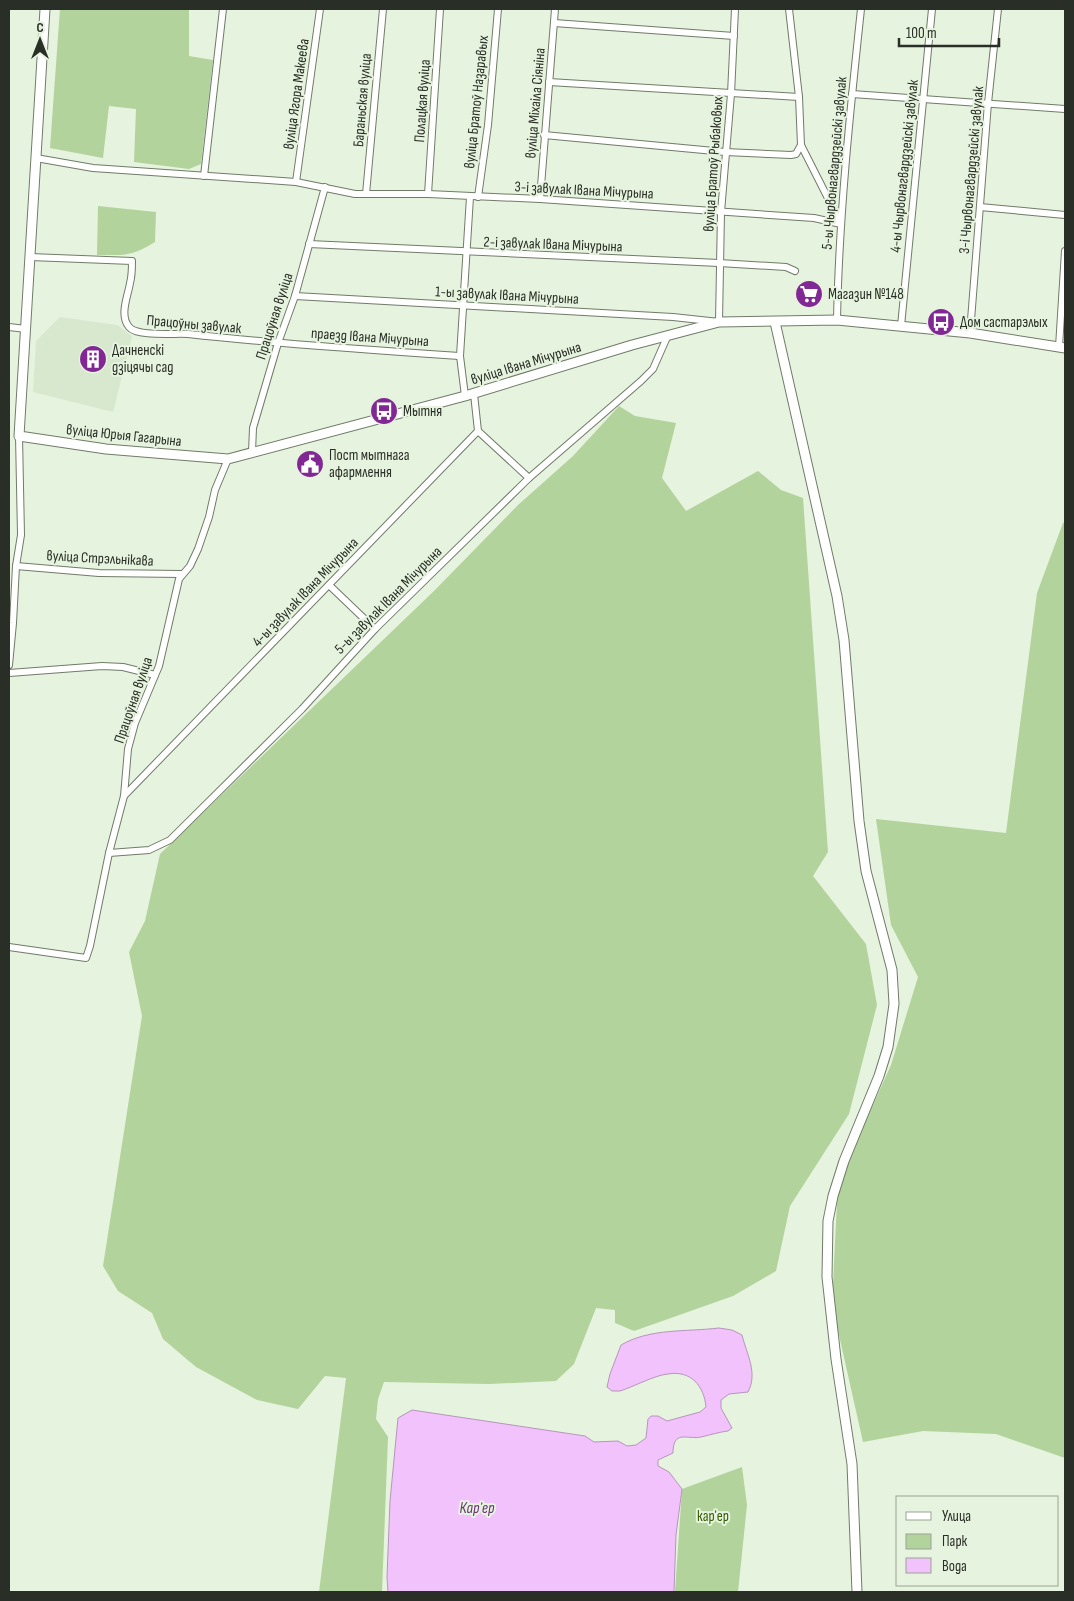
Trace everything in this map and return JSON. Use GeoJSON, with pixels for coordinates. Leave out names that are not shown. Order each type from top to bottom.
{"type":"FeatureCollection","features":[{"type":"Feature","properties":{"kind":"street"},"geometry":{"type":"LineString","coordinates":[[9,664],[16,566],[21,535],[19,436],[45,9]]}},
{"type":"Feature","properties":{"kind":"street"},"geometry":{"type":"LineString","coordinates":[[204,176],[223,9]]}},
{"type":"Feature","properties":{"kind":"street","name":"вуліца Ягора Макеева"},"geometry":{"type":"LineString","coordinates":[[296,182],[320,9]]}},
{"type":"Feature","properties":{"kind":"street","name":"Бараньская вуліца"},"geometry":{"type":"LineString","coordinates":[[366,194],[383,9]]}},
{"type":"Feature","properties":{"kind":"street","name":"Полацкая вуліца"},"geometry":{"type":"LineString","coordinates":[[428,194],[440,9]]}},
{"type":"Feature","properties":{"kind":"street","name":"вуліца Братоў Назаравых"},"geometry":{"type":"LineString","coordinates":[[478,197],[488,125],[498,9]]}},
{"type":"Feature","properties":{"kind":"street","name":"вуліца Міхаіла Сіяніна"},"geometry":{"type":"LineString","coordinates":[[540,199],[555,9]]}},
{"type":"Feature","properties":{"kind":"street","name":"вуліца Братоў Рыбаковых"},"geometry":{"type":"LineString","coordinates":[[719,322],[721,212],[731,94],[735,9]]}},
{"type":"Feature","properties":{"kind":"street"},"geometry":{"type":"LineString","coordinates":[[789,9],[799,98],[801,145],[841,224]]}},
{"type":"Feature","properties":{"kind":"street","name":"5-ы Чырвонагвардзейскі завулак"},"geometry":{"type":"LineString","coordinates":[[837,320],[841,224],[861,9]]}},
{"type":"Feature","properties":{"kind":"street","name":"4-ы Чырвонагвардзейскі завулак"},"geometry":{"type":"LineString","coordinates":[[901,326],[932,9]]}},
{"type":"Feature","properties":{"kind":"street","name":"3-і Чырвонагвардзейскі завулак"},"geometry":{"type":"LineString","coordinates":[[970,333],[988,103],[998,9]]}},
{"type":"Feature","properties":{"kind":"street"},"geometry":{"type":"LineString","coordinates":[[554,23],[734,36]]}},
{"type":"Feature","properties":{"kind":"street"},"geometry":{"type":"LineString","coordinates":[[549,82],[799,98]]}},
{"type":"Feature","properties":{"kind":"street"},"geometry":{"type":"LineString","coordinates":[[852,94],[1065,109]]}},
{"type":"Feature","properties":{"kind":"street"},"geometry":{"type":"LineString","coordinates":[[544,135],[725,152],[791,155],[796,154],[801,145]]}},
{"type":"Feature","properties":{"kind":"street","name":"3-і завулак Івана Мічурына"},"geometry":{"type":"LineString","coordinates":[[36,158],[93,168],[296,182],[336,191],[366,194],[428,194],[540,199],[814,218],[841,224]]}},
{"type":"Feature","properties":{"kind":"street","name":"Працоўная вуліца"},"geometry":{"type":"LineString","coordinates":[[252,452],[253,428],[325,187]]}},
{"type":"Feature","properties":{"kind":"street"},"geometry":{"type":"LineString","coordinates":[[470,197],[460,356],[478,431],[528,478]]}},
{"type":"Feature","properties":{"kind":"street"},"geometry":{"type":"LineString","coordinates":[[980,207],[1065,215]]}},
{"type":"Feature","properties":{"kind":"street","name":"2-і завулак Івана Мічурына"},"geometry":{"type":"LineString","coordinates":[[309,244],[719,263],[786,267],[795,271]]}},
{"type":"Feature","properties":{"kind":"street"},"geometry":{"type":"LineString","coordinates":[[1062,347],[1065,251]]}},
{"type":"Feature","properties":{"kind":"street","name":"Працоўны завулак"},"geometry":{"type":"LineString","coordinates":[[30,256],[132,261],[125,318],[128,327],[133,330],[156,334],[174,333],[278,343]]}},
{"type":"Feature","properties":{"kind":"street","name":"1-ы завулак Івана Мічурына"},"geometry":{"type":"LineString","coordinates":[[294,296],[673,317],[719,322]]}},
{"type":"Feature","properties":{"kind":"street","name":"вуліца Івана Мічурына"},"geometry":{"type":"LineString","coordinates":[[228,458],[470,395],[632,345],[719,322],[837,320],[970,333],[1062,347]]}},
{"type":"Feature","properties":{"kind":"street"},"geometry":{"type":"LineString","coordinates":[[775,322],[837,596],[844,640],[859,821],[866,871],[892,970],[894,1004],[888,1047],[879,1076],[844,1161],[833,1196],[828,1221],[827,1278],[836,1359],[851,1458],[857,1592]]}},
{"type":"Feature","properties":{"kind":"street"},"geometry":{"type":"LineString","coordinates":[[9,327],[26,329]]}},
{"type":"Feature","properties":{"kind":"street","name":"5-ы завулак Івана Мічурына"},"geometry":{"type":"LineString","coordinates":[[108,853],[149,850],[170,840],[302,709],[374,629],[528,478],[647,375],[653,368],[668,335]]}},
{"type":"Feature","properties":{"kind":"street","name":"праезд Івана Мічурына"},"geometry":{"type":"LineString","coordinates":[[278,343],[460,356]]}},
{"type":"Feature","properties":{"kind":"street","name":"4-ы завулак Івана Мічурына"},"geometry":{"type":"LineString","coordinates":[[124,796],[478,431]]}},
{"type":"Feature","properties":{"kind":"street","name":"вуліца Юрыя Гагарына"},"geometry":{"type":"LineString","coordinates":[[19,436],[106,449],[228,458]]}},
{"type":"Feature","properties":{"kind":"street","name":"Працоўная вуліца"},"geometry":{"type":"LineString","coordinates":[[9,947],[86,958],[108,853],[124,796],[124,778],[128,749],[135,723],[159,666],[182,574],[190,566],[198,549],[209,517],[215,490],[228,458]]}},
{"type":"Feature","properties":{"kind":"street","name":"вуліца Стрэльнікава"},"geometry":{"type":"LineString","coordinates":[[16,566],[99,573],[182,574]]}},
{"type":"Feature","properties":{"kind":"street"},"geometry":{"type":"LineString","coordinates":[[329,585],[374,629]]}},
{"type":"Feature","properties":{"kind":"street"},"geometry":{"type":"LineString","coordinates":[[9,673],[102,666],[123,667],[155,675]]}},
{"type":"Feature","properties":{"kind":"street"},"geometry":{"type":"LineString","coordinates":[[124,778],[136,784]]}},
{"type":"Feature","properties":{"kind":"shaded area"},"geometry":{"type":"Polygon","coordinates":[[[60,317],[117,325],[132,336],[113,412],[33,392],[36,341],[60,317]]]}},
{"type":"Feature","properties":{"kind":"green space"},"geometry":{"type":"Polygon","coordinates":[[[60,9],[189,9],[189,56],[213,60],[201,164],[189,169],[134,162],[136,109],[109,106],[103,158],[50,148],[60,9]]]}},
{"type":"Feature","properties":{"kind":"green space"},"geometry":{"type":"Polygon","coordinates":[[[98,206],[156,212],[155,242],[133,253],[97,255],[98,206]]]}},
{"type":"Feature","properties":{"kind":"green space"},"geometry":{"type":"Polygon","coordinates":[[[619,406],[635,416],[676,423],[662,478],[686,511],[758,471],[781,490],[803,498],[828,852],[813,876],[866,944],[877,1005],[849,1114],[790,1206],[776,1271],[733,1296],[634,1331],[615,1323],[615,1310],[596,1308],[574,1364],[556,1381],[489,1384],[384,1382],[378,1399],[376,1419],[388,1437],[382,1592],[319,1592],[346,1378],[325,1376],[298,1409],[257,1400],[196,1367],[163,1339],[152,1313],[118,1291],[103,1266],[142,1016],[129,952],[145,921],[160,854],[434,591],[518,505],[573,456],[619,406]]]}},
{"type":"Feature","properties":{"kind":"green space"},"geometry":{"type":"Polygon","coordinates":[[[1065,522],[1065,1458],[996,1434],[923,1431],[863,1442],[832,1304],[838,1182],[891,1065],[918,977],[891,925],[876,819],[1006,833],[1037,593],[1065,522]]]}},
{"type":"Feature","properties":{"kind":"green space","name":"карʼер"},"geometry":{"type":"Polygon","coordinates":[[[742,1467],[747,1505],[738,1592],[675,1592],[682,1489],[742,1467]]]}},
{"type":"Feature","properties":{"kind":"water","name":"Карʼер"},"geometry":{"type":"Polygon","coordinates":[[[719,1328],[732,1330],[742,1335],[751,1364],[751,1385],[748,1392],[729,1394],[721,1400],[721,1408],[732,1428],[728,1431],[696,1438],[678,1438],[673,1453],[658,1460],[658,1466],[669,1472],[682,1489],[676,1535],[674,1592],[388,1592],[390,1501],[398,1418],[412,1410],[585,1436],[594,1442],[618,1441],[627,1446],[636,1445],[646,1438],[648,1419],[651,1416],[658,1416],[667,1421],[700,1412],[706,1407],[705,1399],[695,1381],[690,1377],[676,1373],[663,1375],[620,1391],[612,1391],[607,1387],[621,1345],[656,1333],[719,1328]]]}},
{"type":"Feature","properties":{"kind":"place","name":"Магазин №148"},"geometry":{"type":"Point","coordinates":[809,294]}},
{"type":"Feature","properties":{"kind":"place","name":"Дом састарэлых"},"geometry":{"type":"Point","coordinates":[941,322]}},
{"type":"Feature","properties":{"kind":"place","name":"Дачненскі дзіцячы сад"},"geometry":{"type":"Point","coordinates":[93,359]}},
{"type":"Feature","properties":{"kind":"place","name":"Мытня"},"geometry":{"type":"Point","coordinates":[384,411]}},
{"type":"Feature","properties":{"kind":"place","name":"Пост мытнага афармлення"},"geometry":{"type":"Point","coordinates":[310,464]}}]}
